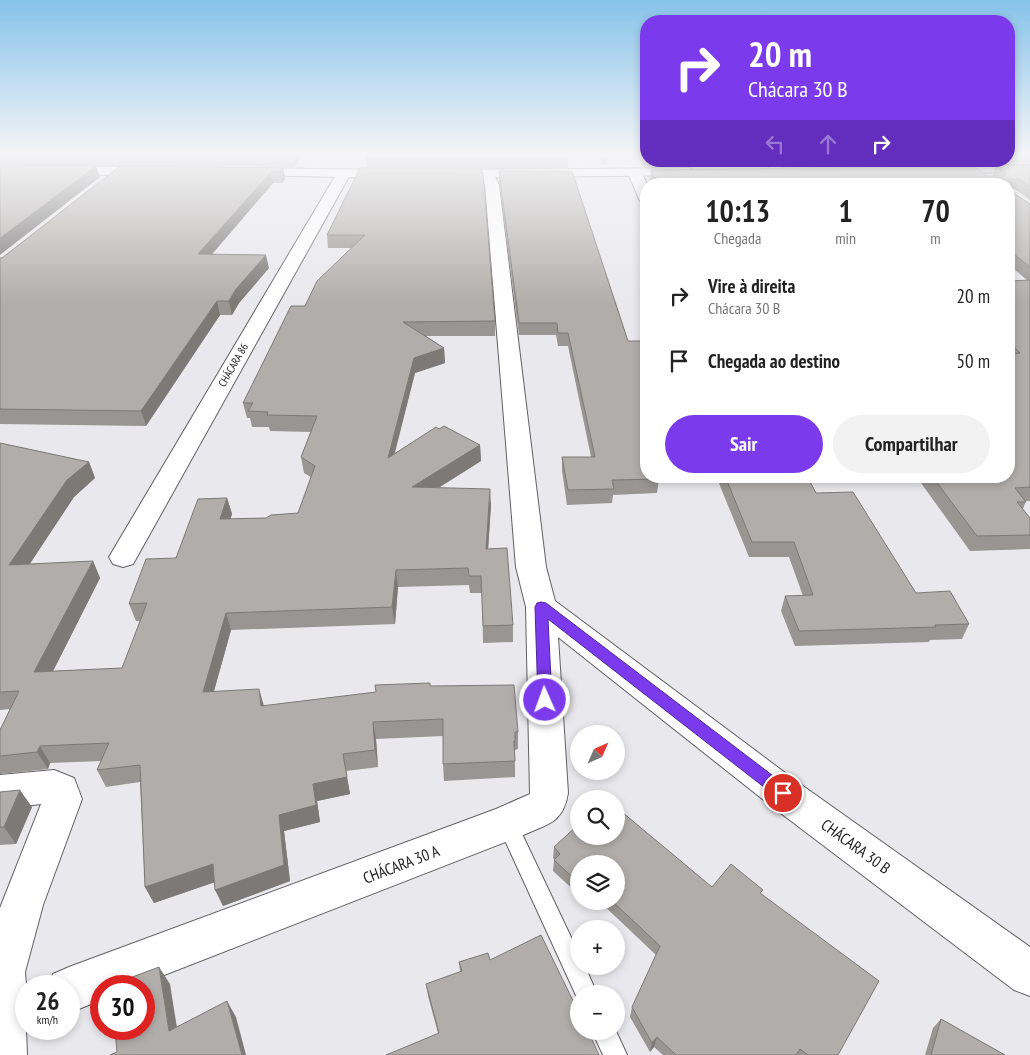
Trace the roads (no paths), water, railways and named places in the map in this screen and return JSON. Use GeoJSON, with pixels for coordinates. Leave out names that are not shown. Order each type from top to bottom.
{"type":"FeatureCollection","features":[{"type":"Feature","properties":{"kind":"street","name":"CHÁCARA 86"},"geometry":{"type":"LineString","coordinates":[[123,557],[326,204]]}},
{"type":"Feature","properties":{"kind":"street"},"geometry":{"type":"LineString","coordinates":[[494,204],[531,567],[541,607]]}},
{"type":"Feature","properties":{"kind":"street","name":"CHÁCARA 30 A"},"geometry":{"type":"LineString","coordinates":[[80,986],[507,823],[547,804],[549,793],[541,607]]}},
{"type":"Feature","properties":{"kind":"street","name":"CHÁCARA 30 B"},"geometry":{"type":"LineString","coordinates":[[541,607],[783,793],[1030,974]]}},
{"type":"Feature","properties":{"kind":"street"},"geometry":{"type":"LineString","coordinates":[[0,792],[54,786],[61,790],[63,799],[22,905],[3,972],[11,1026]]}},
{"type":"Feature","properties":{"kind":"lane"},"geometry":{"type":"LineString","coordinates":[[507,823],[582,985]]}},
{"type":"Feature","properties":{"kind":"lane"},"geometry":{"type":"LineString","coordinates":[[608,1040],[614,1055]]}}]}
